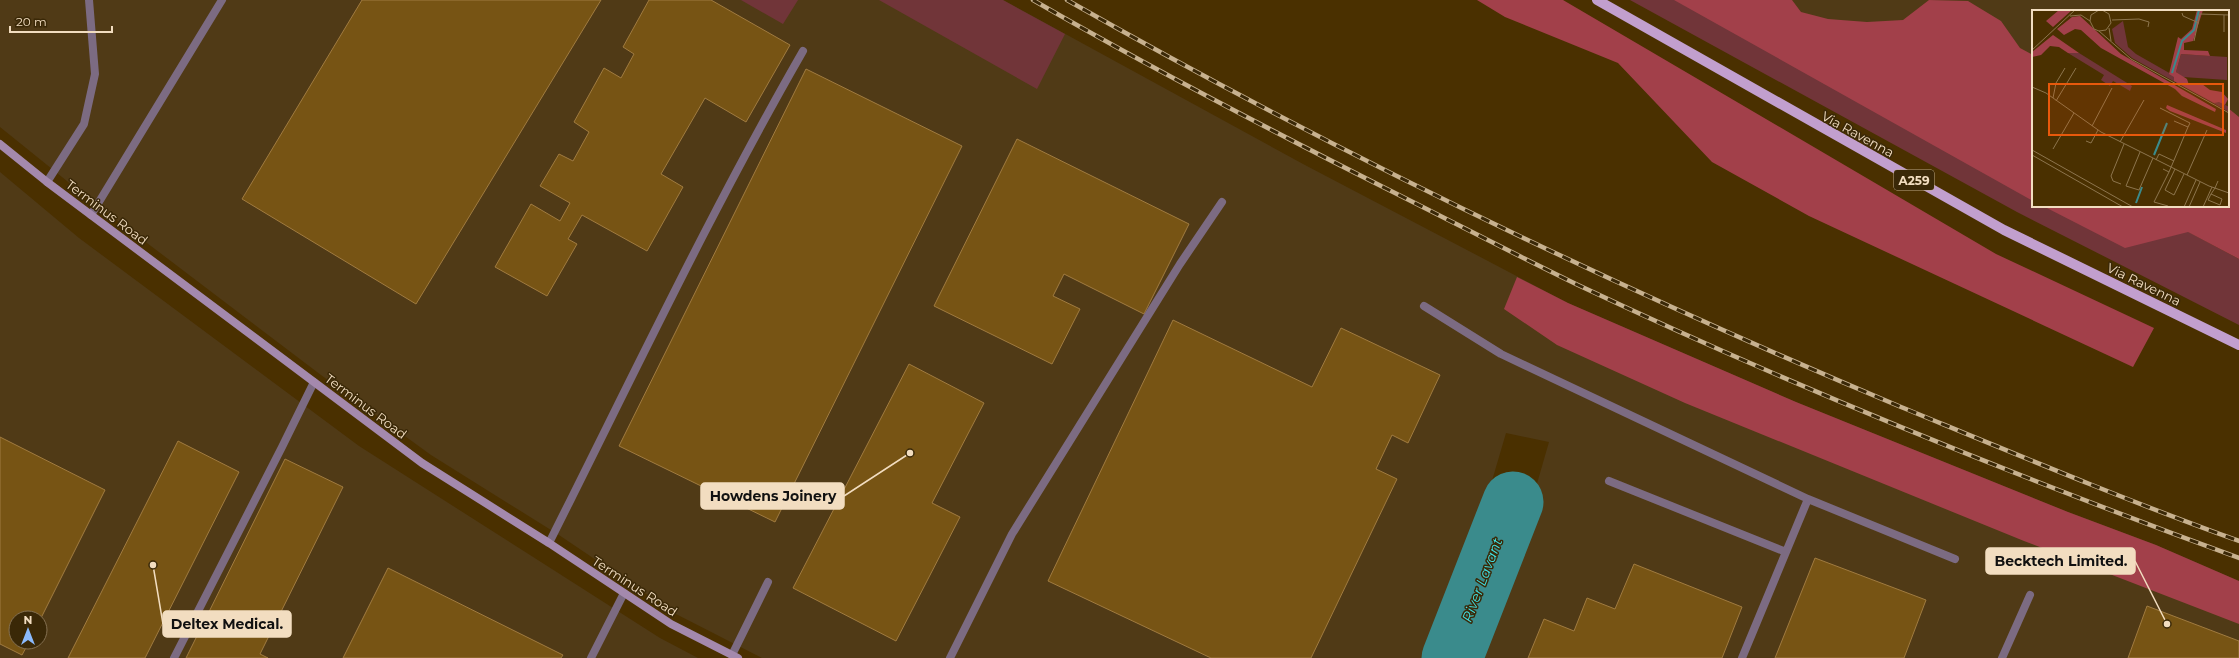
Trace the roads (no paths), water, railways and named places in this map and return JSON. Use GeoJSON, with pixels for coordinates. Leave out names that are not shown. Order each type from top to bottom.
{"type":"FeatureCollection","features":[{"type":"Feature","properties":{"kind":"main road","name":"Via Ravenna"},"geometry":{"type":"LineString","coordinates":[[1597,0],[2004,230],[2239,345]]}},
{"type":"Feature","properties":{"kind":"street","name":"Terminus Road"},"geometry":{"type":"LineString","coordinates":[[0,144],[47,182],[422,463],[549,543],[671,624],[735,657]]}},
{"type":"Feature","properties":{"kind":"lane"},"geometry":{"type":"LineString","coordinates":[[47,182],[84,124],[95,74],[89,0]]}},
{"type":"Feature","properties":{"kind":"lane"},"geometry":{"type":"LineString","coordinates":[[91,215],[222,0]]}},
{"type":"Feature","properties":{"kind":"lane"},"geometry":{"type":"LineString","coordinates":[[549,543],[708,225],[757,132],[803,51]]}},
{"type":"Feature","properties":{"kind":"lane"},"geometry":{"type":"LineString","coordinates":[[950,658],[1012,534],[1180,264],[1222,202]]}},
{"type":"Feature","properties":{"kind":"lane"},"geometry":{"type":"LineString","coordinates":[[1424,306],[1501,354],[1808,499],[1955,559]]}},
{"type":"Feature","properties":{"kind":"lane"},"geometry":{"type":"LineString","coordinates":[[174,658],[314,382]]}},
{"type":"Feature","properties":{"kind":"lane"},"geometry":{"type":"LineString","coordinates":[[1609,481],[1786,552]]}},
{"type":"Feature","properties":{"kind":"lane"},"geometry":{"type":"LineString","coordinates":[[1742,658],[1808,499]]}},
{"type":"Feature","properties":{"kind":"lane"},"geometry":{"type":"LineString","coordinates":[[735,657],[768,582]]}},
{"type":"Feature","properties":{"kind":"lane"},"geometry":{"type":"LineString","coordinates":[[591,658],[624,593]]}},
{"type":"Feature","properties":{"kind":"lane"},"geometry":{"type":"LineString","coordinates":[[2002,658],[2030,595]]}},
{"type":"Feature","properties":{"kind":"waterway","name":"River Lavant"},"geometry":{"type":"LineString","coordinates":[[1452,658],[1513,502]]}},
{"type":"Feature","properties":{"kind":"railway"},"geometry":{"type":"LineString","coordinates":[[1033,0],[1298,144],[1578,285],[1659,323],[1823,395],[1906,429],[2072,495],[2239,558]]}},
{"type":"Feature","properties":{"kind":"railway"},"geometry":{"type":"LineString","coordinates":[[1067,0],[1271,111],[1478,216],[1582,266],[1901,407],[2111,493],[2239,541]]}},
{"type":"Feature","properties":{"kind":"place","name":"Howdens Joinery"},"geometry":{"type":"Point","coordinates":[910,453]}},
{"type":"Feature","properties":{"kind":"place","name":"Deltex Medical."},"geometry":{"type":"Point","coordinates":[153,565]}},
{"type":"Feature","properties":{"kind":"place","name":"Becktech Limited."},"geometry":{"type":"Point","coordinates":[2167,624]}}]}
